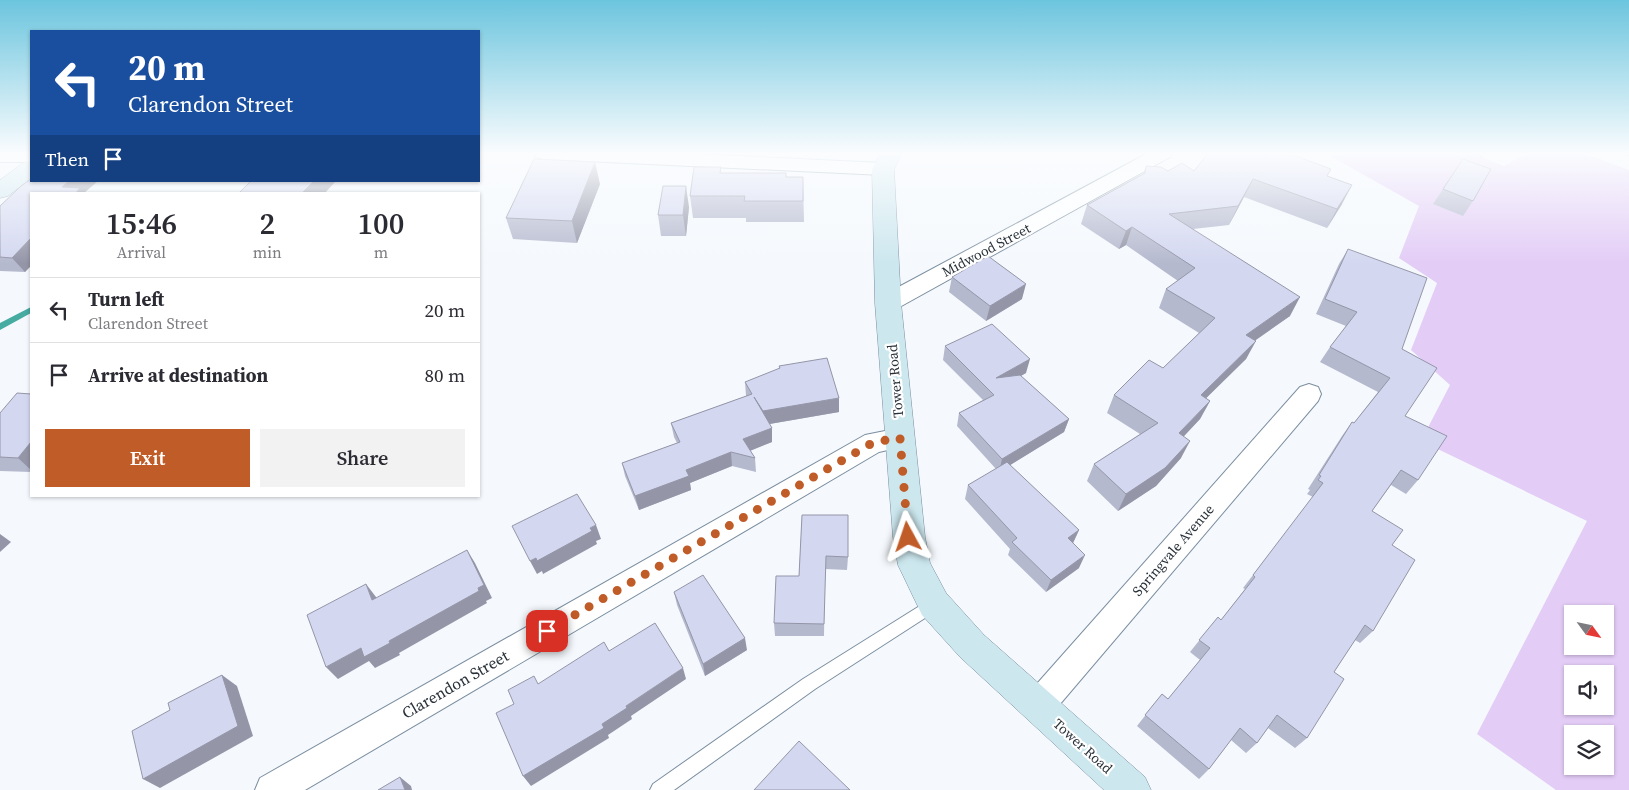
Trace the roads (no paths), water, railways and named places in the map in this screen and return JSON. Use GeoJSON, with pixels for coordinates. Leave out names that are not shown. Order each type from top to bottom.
{"type":"FeatureCollection","features":[{"type":"Feature","properties":{"kind":"street","name":"Tower Road"},"geometry":{"type":"LineString","coordinates":[[885,190],[887,294],[908,537],[914,565],[934,604],[972,646],[1132,790]]}},
{"type":"Feature","properties":{"kind":"street","name":"Midwood Street"},"geometry":{"type":"LineString","coordinates":[[887,294],[1091,190]]}},
{"type":"Feature","properties":{"kind":"street","name":"Springvale Avenue"},"geometry":{"type":"LineString","coordinates":[[1038,706],[1309,394]]}},
{"type":"Feature","properties":{"kind":"street","name":"Clarendon Street"},"geometry":{"type":"LineString","coordinates":[[272,790],[874,442],[900,438]]}},
{"type":"Feature","properties":{"kind":"lane"},"geometry":{"type":"LineString","coordinates":[[659,790],[809,684],[934,604]]}},
{"type":"Feature","properties":{"kind":"waterway"},"geometry":{"type":"LineString","coordinates":[[0,327],[30,311]]}}]}
